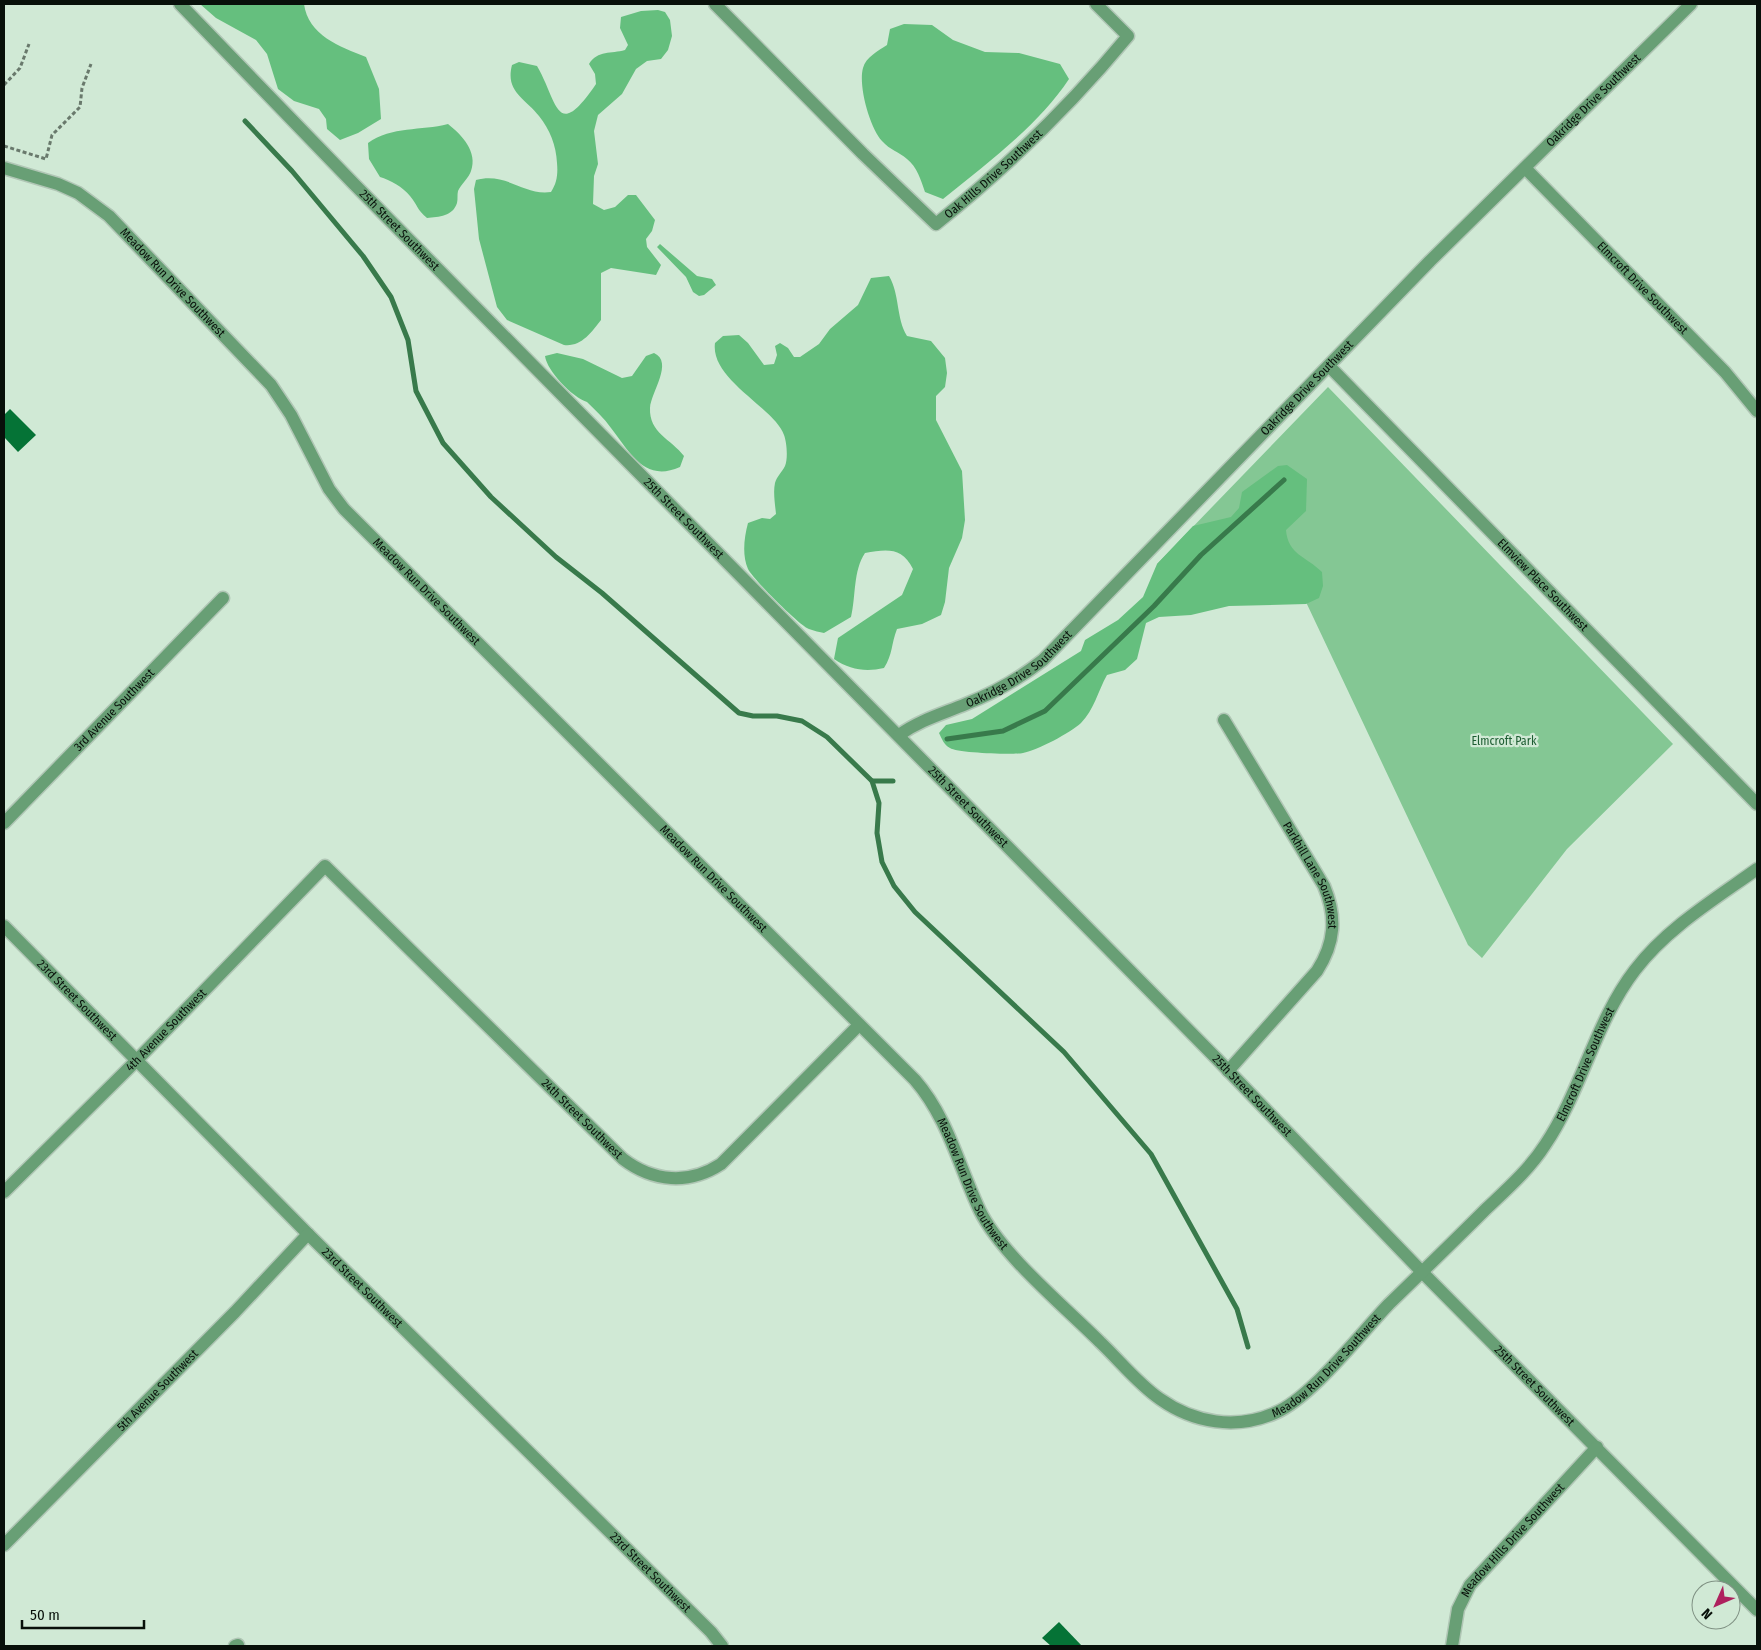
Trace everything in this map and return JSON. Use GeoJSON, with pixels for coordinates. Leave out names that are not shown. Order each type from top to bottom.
{"type":"FeatureCollection","features":[{"type":"Feature","properties":{"kind":"street","name":"25th Street Southwest"},"geometry":{"type":"LineString","coordinates":[[180,4],[368,198],[899,735],[1422,1272],[1757,1610]]}},
{"type":"Feature","properties":{"kind":"street","name":"Oak Hills Drive Southwest"},"geometry":{"type":"LineString","coordinates":[[715,4],[863,154],[936,224],[992,179],[1100,70],[1128,36],[1096,4]]}},
{"type":"Feature","properties":{"kind":"street","name":"Oakridge Drive Southwest"},"geometry":{"type":"LineString","coordinates":[[899,735],[914,724],[965,705],[1008,684],[1043,660],[1524,168],[1691,4]]}},
{"type":"Feature","properties":{"kind":"street","name":"Meadow Run Drive Southwest"},"geometry":{"type":"LineString","coordinates":[[4,168],[58,184],[78,193],[109,216],[271,385],[291,415],[329,489],[344,509],[859,1026],[916,1080],[930,1098],[943,1122],[981,1212],[1004,1245],[1154,1395],[1186,1414],[1212,1422],[1228,1423],[1259,1419],[1286,1408],[1308,1390],[1422,1272]]}},
{"type":"Feature","properties":{"kind":"street","name":"Elmcroft Drive Southwest"},"geometry":{"type":"LineString","coordinates":[[1524,168],[1725,372],[1757,411]]}},
{"type":"Feature","properties":{"kind":"street","name":"Elmview Place Southwest"},"geometry":{"type":"LineString","coordinates":[[1329,366],[1757,804]]}},
{"type":"Feature","properties":{"kind":"street","name":"3rd Avenue Southwest"},"geometry":{"type":"LineString","coordinates":[[4,823],[223,598]]}},
{"type":"Feature","properties":{"kind":"street","name":"Parkhill Lane Southwest"},"geometry":{"type":"LineString","coordinates":[[1224,720],[1324,886],[1332,906],[1333,932],[1326,958],[1317,971],[1228,1071]]}},
{"type":"Feature","properties":{"kind":"street","name":"24th Street Southwest"},"geometry":{"type":"LineString","coordinates":[[325,866],[623,1159],[632,1166],[654,1176],[690,1178],[711,1171],[721,1164],[859,1026]]}},
{"type":"Feature","properties":{"kind":"street","name":"4th Avenue Southwest"},"geometry":{"type":"LineString","coordinates":[[4,1192],[135,1062],[325,866]]}},
{"type":"Feature","properties":{"kind":"street","name":"Elmcroft Drive Southwest"},"geometry":{"type":"LineString","coordinates":[[1422,1272],[1537,1157],[1560,1120],[1613,1003],[1637,967],[1660,942],[1682,924],[1757,869]]}},
{"type":"Feature","properties":{"kind":"street","name":"23rd Street Southwest"},"geometry":{"type":"LineString","coordinates":[[4,926],[135,1062],[711,1632],[722,1646]]}},
{"type":"Feature","properties":{"kind":"street","name":"5th Avenue Southwest"},"geometry":{"type":"LineString","coordinates":[[4,1545],[235,1312],[308,1234]]}},
{"type":"Feature","properties":{"kind":"street","name":"Meadow Hills Drive Southwest"},"geometry":{"type":"LineString","coordinates":[[1452,1646],[1458,1609],[1470,1584],[1597,1447]]}},
{"type":"Feature","properties":{"kind":"path"},"geometry":{"type":"LineString","coordinates":[[4,85],[20,68],[29,44]]}},
{"type":"Feature","properties":{"kind":"path"},"geometry":{"type":"LineString","coordinates":[[4,146],[46,158],[52,135],[80,107],[82,88],[91,64]]}},
{"type":"Feature","properties":{"kind":"green space"},"geometry":{"type":"Polygon","coordinates":[[[200,4],[304,4],[307,15],[319,32],[336,44],[366,57],[379,89],[381,119],[358,133],[340,140],[327,129],[326,119],[319,109],[294,101],[278,89],[267,54],[256,40],[216,18],[200,4]]]}},
{"type":"Feature","properties":{"kind":"green space"},"geometry":{"type":"Polygon","coordinates":[[[658,10],[665,12],[670,20],[672,36],[668,50],[661,59],[647,61],[636,69],[622,94],[598,115],[594,131],[598,164],[594,176],[593,204],[604,210],[615,207],[628,195],[636,195],[655,220],[652,231],[646,239],[647,247],[661,265],[656,275],[611,268],[601,273],[601,320],[581,341],[576,344],[564,345],[507,320],[497,307],[479,239],[474,189],[476,180],[497,179],[532,191],[551,192],[557,175],[554,144],[543,121],[514,88],[511,82],[512,65],[519,62],[537,66],[559,111],[565,114],[573,111],[583,102],[596,84],[595,74],[589,64],[596,56],[625,50],[628,45],[620,28],[621,17],[641,11],[658,10]]]}},
{"type":"Feature","properties":{"kind":"green space"},"geometry":{"type":"Polygon","coordinates":[[[904,24],[932,25],[953,40],[985,52],[1019,53],[1060,64],[1069,79],[1027,129],[943,199],[925,192],[918,174],[910,162],[882,141],[873,127],[866,106],[862,85],[863,68],[873,55],[887,45],[890,29],[904,24]]]}},
{"type":"Feature","properties":{"kind":"green space"},"geometry":{"type":"Polygon","coordinates":[[[448,124],[467,144],[473,164],[470,174],[458,191],[457,203],[452,211],[441,216],[427,218],[404,190],[380,177],[369,159],[368,143],[397,131],[448,124]]]}},
{"type":"Feature","properties":{"kind":"green space"},"geometry":{"type":"Polygon","coordinates":[[[660,244],[697,276],[712,279],[716,285],[704,295],[699,296],[693,292],[686,277],[657,247],[660,244]]]}},
{"type":"Feature","properties":{"kind":"green space"},"geometry":{"type":"Polygon","coordinates":[[[889,276],[895,291],[901,322],[907,336],[931,341],[945,358],[947,373],[945,387],[936,396],[936,420],[962,471],[965,520],[962,538],[949,568],[945,602],[941,615],[922,624],[897,629],[889,658],[884,668],[864,670],[846,666],[834,659],[838,638],[902,595],[913,569],[904,557],[893,551],[865,553],[858,568],[851,617],[824,633],[804,626],[758,582],[746,564],[744,546],[748,523],[762,518],[770,519],[776,514],[774,487],[786,463],[786,442],[778,425],[769,414],[744,393],[722,369],[716,356],[715,343],[723,336],[739,335],[748,343],[764,365],[774,364],[777,355],[775,346],[780,343],[788,348],[794,357],[800,357],[819,344],[830,329],[858,305],[871,278],[889,276]]]}},
{"type":"Feature","properties":{"kind":"green space"},"geometry":{"type":"Polygon","coordinates":[[[557,353],[583,359],[622,378],[632,376],[646,356],[654,353],[660,357],[662,370],[651,401],[651,417],[657,430],[684,456],[680,467],[667,471],[657,471],[647,468],[639,462],[599,414],[587,402],[574,395],[555,376],[545,356],[557,353]]]}},
{"type":"Feature","properties":{"kind":"green space","name":"Elmcroft Park"},"geometry":{"type":"Polygon","coordinates":[[[1328,387],[1673,744],[1567,849],[1482,958],[1468,945],[1297,583],[1157,564],[1328,387]]]}},
{"type":"Feature","properties":{"kind":"green space"},"geometry":{"type":"Polygon","coordinates":[[[1287,465],[1307,479],[1306,511],[1286,530],[1287,538],[1294,550],[1322,572],[1323,586],[1319,598],[1306,604],[1229,606],[1191,615],[1159,617],[1146,623],[1137,659],[1125,670],[1107,675],[1093,706],[1085,718],[1076,727],[1062,736],[1045,745],[1018,754],[955,750],[945,744],[939,733],[946,725],[972,719],[1081,651],[1085,640],[1118,620],[1143,597],[1157,564],[1193,526],[1231,517],[1239,508],[1242,492],[1278,466],[1287,465]]]}},
{"type":"Feature","properties":{"kind":"building"},"geometry":{"type":"Polygon","coordinates":[[[10,409],[36,435],[18,452],[4,437],[4,415],[10,409]]]}},
{"type":"Feature","properties":{"kind":"building"},"geometry":{"type":"Polygon","coordinates":[[[1059,1622],[1082,1646],[1051,1646],[1042,1638],[1059,1622]]]}},
{"type":"Feature","properties":{"kind":"waterway"},"geometry":{"type":"LineString","coordinates":[[245,121],[292,171],[363,256],[391,297],[408,340],[416,391],[443,443],[491,497],[556,557],[602,593],[739,713],[753,716],[777,716],[802,721],[827,737],[872,781],[879,803],[877,833],[882,862],[894,886],[915,912],[1064,1052],[1151,1154],[1237,1309],[1248,1347]]}},
{"type":"Feature","properties":{"kind":"waterway"},"geometry":{"type":"LineString","coordinates":[[947,739],[1003,731],[1045,711],[1154,606],[1201,555],[1284,480]]}},
{"type":"Feature","properties":{"kind":"waterway"},"geometry":{"type":"LineString","coordinates":[[872,781],[893,781]]}}]}
